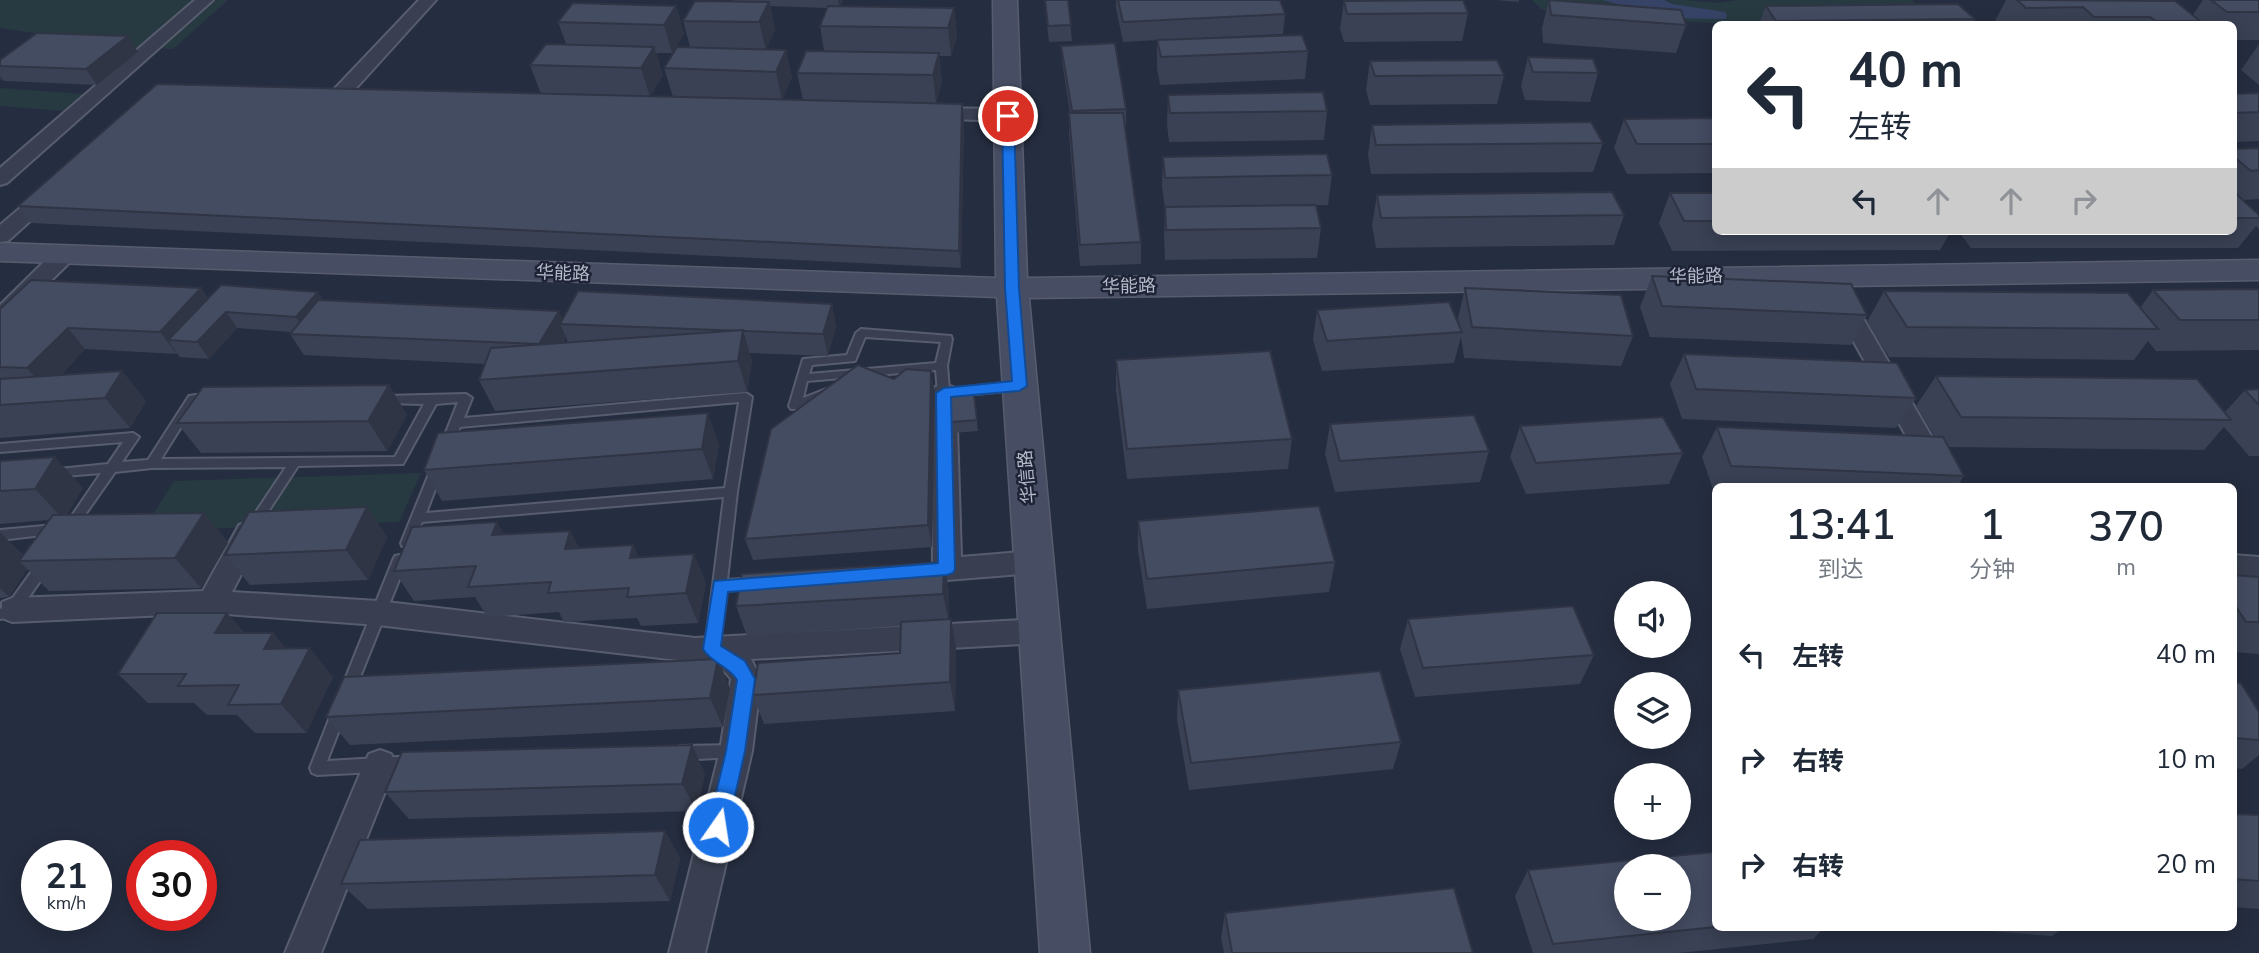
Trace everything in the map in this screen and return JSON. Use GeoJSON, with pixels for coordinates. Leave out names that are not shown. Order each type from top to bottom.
{"type":"FeatureCollection","features":[{"type":"Feature","properties":{"kind":"street"},"geometry":{"type":"LineString","coordinates":[[0,178],[205,0]]}},
{"type":"Feature","properties":{"kind":"street"},"geometry":{"type":"LineString","coordinates":[[359,105],[324,104],[428,0]]}},
{"type":"Feature","properties":{"kind":"street","name":"华信路"},"geometry":{"type":"LineString","coordinates":[[1005,0],[1012,288],[1065,953]]}},
{"type":"Feature","properties":{"kind":"street"},"geometry":{"type":"LineString","coordinates":[[913,114],[1008,116]]}},
{"type":"Feature","properties":{"kind":"street"},"geometry":{"type":"LineString","coordinates":[[0,236],[65,180]]}},
{"type":"Feature","properties":{"kind":"street","name":"华能路"},"geometry":{"type":"LineString","coordinates":[[0,253],[1012,288],[2259,270]]}},
{"type":"Feature","properties":{"kind":"street"},"geometry":{"type":"LineString","coordinates":[[0,318],[64,255]]}},
{"type":"Feature","properties":{"kind":"street"},"geometry":{"type":"LineString","coordinates":[[1828,275],[1945,483]]}},
{"type":"Feature","properties":{"kind":"street"},"geometry":{"type":"LineString","coordinates":[[942,380],[940,569],[1034,562]]}},
{"type":"Feature","properties":{"kind":"street"},"geometry":{"type":"LineString","coordinates":[[212,601],[252,527]]}},
{"type":"Feature","properties":{"kind":"street"},"geometry":{"type":"LineString","coordinates":[[2237,566],[2259,568]]}},
{"type":"Feature","properties":{"kind":"street"},"geometry":{"type":"LineString","coordinates":[[6,612],[212,601],[378,613],[695,650],[1039,631]]}},
{"type":"Feature","properties":{"kind":"street"},"geometry":{"type":"LineString","coordinates":[[687,953],[736,751],[746,679],[739,666],[712,649]]}},
{"type":"Feature","properties":{"kind":"street"},"geometry":{"type":"LineString","coordinates":[[303,953],[380,764]]}},
{"type":"Feature","properties":{"kind":"lane"},"geometry":{"type":"LineString","coordinates":[[875,372],[795,406],[807,362],[851,358],[861,333],[947,339],[942,380]]}},
{"type":"Feature","properties":{"kind":"lane"},"geometry":{"type":"LineString","coordinates":[[802,378],[875,372],[1019,386]]}},
{"type":"Feature","properties":{"kind":"lane"},"geometry":{"type":"LineString","coordinates":[[456,423],[746,397],[731,492],[712,649]]}},
{"type":"Feature","properties":{"kind":"lane"},"geometry":{"type":"LineString","coordinates":[[365,400],[466,398],[317,768],[435,762]]}},
{"type":"Feature","properties":{"kind":"lane"},"geometry":{"type":"LineString","coordinates":[[152,464],[193,399],[220,399]]}},
{"type":"Feature","properties":{"kind":"lane"},"geometry":{"type":"LineString","coordinates":[[38,474],[152,464],[399,461],[432,400]]}},
{"type":"Feature","properties":{"kind":"lane"},"geometry":{"type":"LineString","coordinates":[[0,448],[133,437],[62,539],[6,612]]}},
{"type":"Feature","properties":{"kind":"lane"},"geometry":{"type":"LineString","coordinates":[[252,527],[295,462]]}},
{"type":"Feature","properties":{"kind":"lane"},"geometry":{"type":"LineString","coordinates":[[418,518],[731,492]]}},
{"type":"Feature","properties":{"kind":"lane"},"geometry":{"type":"LineString","coordinates":[[0,535],[62,539]]}},
{"type":"Feature","properties":{"kind":"lane"},"geometry":{"type":"LineString","coordinates":[[720,586],[770,582]]}},
{"type":"Feature","properties":{"kind":"lane"},"geometry":{"type":"LineString","coordinates":[[667,753],[736,751]]}},
{"type":"Feature","properties":{"kind":"shaded area"},"geometry":{"type":"Polygon","coordinates":[[[0,0],[228,0],[173,49],[48,44],[0,81],[0,61],[35,33],[0,28],[0,0]]]}},
{"type":"Feature","properties":{"kind":"shaded area"},"geometry":{"type":"Polygon","coordinates":[[[1532,0],[1686,0],[1719,3],[1737,0],[1912,0],[1935,20],[1712,23],[1542,10],[1532,0]]]}},
{"type":"Feature","properties":{"kind":"shaded area"},"geometry":{"type":"Polygon","coordinates":[[[0,88],[97,95],[77,112],[0,106],[0,88]]]}},
{"type":"Feature","properties":{"kind":"shaded area"},"geometry":{"type":"Polygon","coordinates":[[[421,473],[399,522],[143,531],[174,481],[421,473]]]}},
{"type":"Feature","properties":{"kind":"water"},"geometry":{"type":"Polygon","coordinates":[[[1603,0],[1664,0],[1672,4],[1725,12],[1727,15],[1726,19],[1667,18],[1603,0]]]}},
{"type":"Feature","properties":{"kind":"building"},"geometry":{"type":"Polygon","coordinates":[[[1045,0],[1068,0],[1071,25],[1048,26],[1045,0]]]}},
{"type":"Feature","properties":{"kind":"building"},"geometry":{"type":"Polygon","coordinates":[[[1118,0],[1280,0],[1285,14],[1123,22],[1118,0]]]}},
{"type":"Feature","properties":{"kind":"building"},"geometry":{"type":"Polygon","coordinates":[[[1463,0],[1468,13],[1347,14],[1344,1],[1463,0]]]}},
{"type":"Feature","properties":{"kind":"building"},"geometry":{"type":"Polygon","coordinates":[[[1549,0],[1681,10],[1686,25],[1551,15],[1549,0]]]}},
{"type":"Feature","properties":{"kind":"building"},"geometry":{"type":"Polygon","coordinates":[[[2017,0],[2175,1],[2200,21],[2156,21],[2150,17],[2094,17],[2083,7],[2026,8],[2017,0]]]}},
{"type":"Feature","properties":{"kind":"building"},"geometry":{"type":"Polygon","coordinates":[[[2211,0],[2259,0],[2259,12],[2227,12],[2211,0]]]}},
{"type":"Feature","properties":{"kind":"building"},"geometry":{"type":"Polygon","coordinates":[[[695,1],[769,2],[759,22],[683,21],[695,1]]]}},
{"type":"Feature","properties":{"kind":"building"},"geometry":{"type":"Polygon","coordinates":[[[573,3],[676,6],[664,25],[558,22],[573,3]]]}},
{"type":"Feature","properties":{"kind":"building"},"geometry":{"type":"Polygon","coordinates":[[[1958,4],[1975,19],[1776,21],[1766,6],[1958,4]]]}},
{"type":"Feature","properties":{"kind":"building"},"geometry":{"type":"Polygon","coordinates":[[[828,6],[954,8],[948,28],[820,26],[828,6]]]}},
{"type":"Feature","properties":{"kind":"building"},"geometry":{"type":"Polygon","coordinates":[[[37,33],[128,36],[86,69],[0,66],[0,60],[37,33]]]}},
{"type":"Feature","properties":{"kind":"building"},"geometry":{"type":"Polygon","coordinates":[[[1302,35],[1308,51],[1161,57],[1157,40],[1302,35]]]}},
{"type":"Feature","properties":{"kind":"building"},"geometry":{"type":"Polygon","coordinates":[[[1115,43],[1126,109],[1072,111],[1061,46],[1115,43]]]}},
{"type":"Feature","properties":{"kind":"building"},"geometry":{"type":"Polygon","coordinates":[[[546,44],[654,47],[641,68],[530,65],[546,44]]]}},
{"type":"Feature","properties":{"kind":"building"},"geometry":{"type":"Polygon","coordinates":[[[677,47],[786,50],[776,72],[664,68],[677,47]]]}},
{"type":"Feature","properties":{"kind":"building"},"geometry":{"type":"Polygon","coordinates":[[[806,51],[939,53],[933,75],[797,73],[806,51]]]}},
{"type":"Feature","properties":{"kind":"building"},"geometry":{"type":"Polygon","coordinates":[[[1528,57],[1593,59],[1598,73],[1533,72],[1528,57]]]}},
{"type":"Feature","properties":{"kind":"building"},"geometry":{"type":"Polygon","coordinates":[[[1497,60],[1504,75],[1375,76],[1370,61],[1497,60]]]}},
{"type":"Feature","properties":{"kind":"building"},"geometry":{"type":"Polygon","coordinates":[[[157,84],[962,104],[959,251],[18,206],[157,84]]]}},
{"type":"Feature","properties":{"kind":"building"},"geometry":{"type":"Polygon","coordinates":[[[1323,92],[1327,111],[1170,113],[1168,95],[1323,92]]]}},
{"type":"Feature","properties":{"kind":"building"},"geometry":{"type":"Polygon","coordinates":[[[2259,93],[2259,112],[2237,113],[2237,94],[2259,93]]]}},
{"type":"Feature","properties":{"kind":"building"},"geometry":{"type":"Polygon","coordinates":[[[1069,113],[1123,113],[1141,242],[1080,245],[1069,113]]]}},
{"type":"Feature","properties":{"kind":"building"},"geometry":{"type":"Polygon","coordinates":[[[1712,118],[1712,144],[1637,144],[1624,119],[1712,118]]]}},
{"type":"Feature","properties":{"kind":"building"},"geometry":{"type":"Polygon","coordinates":[[[1591,122],[1603,143],[1376,145],[1372,125],[1591,122]]]}},
{"type":"Feature","properties":{"kind":"building"},"geometry":{"type":"Polygon","coordinates":[[[2259,148],[2259,170],[2251,171],[2237,159],[2237,149],[2259,148]]]}},
{"type":"Feature","properties":{"kind":"building"},"geometry":{"type":"Polygon","coordinates":[[[1327,154],[1332,175],[1165,178],[1163,157],[1327,154]]]}},
{"type":"Feature","properties":{"kind":"building"},"geometry":{"type":"Polygon","coordinates":[[[1612,192],[1624,215],[1381,218],[1377,195],[1612,192]]]}},
{"type":"Feature","properties":{"kind":"building"},"geometry":{"type":"Polygon","coordinates":[[[1670,193],[1712,193],[1712,221],[1684,221],[1670,193]]]}},
{"type":"Feature","properties":{"kind":"building"},"geometry":{"type":"Polygon","coordinates":[[[2237,195],[2259,215],[2259,218],[2237,218],[2237,195]]]}},
{"type":"Feature","properties":{"kind":"building"},"geometry":{"type":"Polygon","coordinates":[[[1316,205],[1321,228],[1166,230],[1165,207],[1316,205]]]}},
{"type":"Feature","properties":{"kind":"building"},"geometry":{"type":"Polygon","coordinates":[[[1652,276],[1851,284],[1867,315],[1662,306],[1652,276]]]}},
{"type":"Feature","properties":{"kind":"building"},"geometry":{"type":"Polygon","coordinates":[[[31,280],[201,288],[160,332],[68,328],[27,368],[0,367],[0,309],[31,280]]]}},
{"type":"Feature","properties":{"kind":"building"},"geometry":{"type":"Polygon","coordinates":[[[221,285],[318,292],[296,317],[226,312],[197,342],[168,340],[221,285]]]}},
{"type":"Feature","properties":{"kind":"building"},"geometry":{"type":"Polygon","coordinates":[[[1465,288],[1621,295],[1633,336],[1472,327],[1465,288]]]}},
{"type":"Feature","properties":{"kind":"building"},"geometry":{"type":"Polygon","coordinates":[[[2259,289],[2259,320],[2180,320],[2153,290],[2259,289]]]}},
{"type":"Feature","properties":{"kind":"building"},"geometry":{"type":"Polygon","coordinates":[[[578,291],[832,304],[823,334],[560,324],[578,291]]]}},
{"type":"Feature","properties":{"kind":"building"},"geometry":{"type":"Polygon","coordinates":[[[1884,291],[2128,293],[2158,329],[1907,327],[1884,291]]]}},
{"type":"Feature","properties":{"kind":"building"},"geometry":{"type":"Polygon","coordinates":[[[318,300],[559,311],[539,344],[290,334],[318,300]]]}},
{"type":"Feature","properties":{"kind":"building"},"geometry":{"type":"Polygon","coordinates":[[[1449,302],[1462,332],[1327,341],[1317,310],[1449,302]]]}},
{"type":"Feature","properties":{"kind":"building"},"geometry":{"type":"Polygon","coordinates":[[[743,330],[738,361],[479,380],[491,348],[743,330]]]}},
{"type":"Feature","properties":{"kind":"building"},"geometry":{"type":"Polygon","coordinates":[[[1270,351],[1292,439],[1127,449],[1116,360],[1270,351]]]}},
{"type":"Feature","properties":{"kind":"building"},"geometry":{"type":"Polygon","coordinates":[[[1684,354],[1897,363],[1916,398],[1696,389],[1684,354]]]}},
{"type":"Feature","properties":{"kind":"building"},"geometry":{"type":"Polygon","coordinates":[[[858,365],[894,379],[906,369],[931,371],[928,525],[745,539],[771,429],[858,365]]]}},
{"type":"Feature","properties":{"kind":"building"},"geometry":{"type":"Polygon","coordinates":[[[122,371],[105,398],[0,405],[0,379],[122,371]]]}},
{"type":"Feature","properties":{"kind":"building"},"geometry":{"type":"Polygon","coordinates":[[[1936,376],[2197,379],[2231,420],[1961,417],[1936,376]]]}},
{"type":"Feature","properties":{"kind":"building"},"geometry":{"type":"Polygon","coordinates":[[[389,385],[368,421],[177,423],[203,387],[389,385]]]}},
{"type":"Feature","properties":{"kind":"building"},"geometry":{"type":"Polygon","coordinates":[[[973,386],[977,420],[951,422],[949,389],[973,386]]]}},
{"type":"Feature","properties":{"kind":"building"},"geometry":{"type":"Polygon","coordinates":[[[2259,389],[2259,405],[2245,390],[2259,389]]]}},
{"type":"Feature","properties":{"kind":"building"},"geometry":{"type":"Polygon","coordinates":[[[708,413],[702,449],[424,470],[438,433],[708,413]]]}},
{"type":"Feature","properties":{"kind":"building"},"geometry":{"type":"Polygon","coordinates":[[[1474,415],[1489,451],[1340,461],[1330,424],[1474,415]]]}},
{"type":"Feature","properties":{"kind":"building"},"geometry":{"type":"Polygon","coordinates":[[[1663,417],[1683,453],[1536,463],[1520,426],[1663,417]]]}},
{"type":"Feature","properties":{"kind":"building"},"geometry":{"type":"Polygon","coordinates":[[[1717,427],[1943,437],[1964,476],[1731,466],[1717,427]]]}},
{"type":"Feature","properties":{"kind":"building"},"geometry":{"type":"Polygon","coordinates":[[[55,457],[35,489],[0,491],[0,461],[55,457]]]}},
{"type":"Feature","properties":{"kind":"building"},"geometry":{"type":"Polygon","coordinates":[[[1319,506],[1335,562],[1147,579],[1138,521],[1319,506]]]}},
{"type":"Feature","properties":{"kind":"building"},"geometry":{"type":"Polygon","coordinates":[[[367,507],[346,550],[225,555],[249,512],[367,507]]]}},
{"type":"Feature","properties":{"kind":"building"},"geometry":{"type":"Polygon","coordinates":[[[204,513],[175,558],[19,561],[53,515],[204,513]]]}},
{"type":"Feature","properties":{"kind":"building"},"geometry":{"type":"Polygon","coordinates":[[[497,522],[492,535],[570,531],[565,549],[633,545],[630,558],[694,554],[686,593],[627,597],[629,588],[548,593],[551,582],[468,587],[476,566],[394,571],[412,527],[497,522]]]}},
{"type":"Feature","properties":{"kind":"building"},"geometry":{"type":"Polygon","coordinates":[[[944,562],[943,594],[736,606],[742,574],[944,562]]]}},
{"type":"Feature","properties":{"kind":"building"},"geometry":{"type":"Polygon","coordinates":[[[2237,575],[2259,577],[2259,622],[2246,622],[2237,608],[2237,575]]]}},
{"type":"Feature","properties":{"kind":"building"},"geometry":{"type":"Polygon","coordinates":[[[1573,606],[1594,655],[1423,668],[1408,619],[1573,606]]]}},
{"type":"Feature","properties":{"kind":"building"},"geometry":{"type":"Polygon","coordinates":[[[157,613],[227,613],[215,633],[273,633],[264,649],[310,648],[281,704],[228,705],[239,685],[178,686],[186,674],[118,674],[157,613]]]}},
{"type":"Feature","properties":{"kind":"building"},"geometry":{"type":"Polygon","coordinates":[[[951,619],[950,682],[753,695],[758,663],[900,653],[901,622],[951,619]]]}},
{"type":"Feature","properties":{"kind":"building"},"geometry":{"type":"Polygon","coordinates":[[[718,659],[710,698],[326,717],[344,677],[718,659]]]}},
{"type":"Feature","properties":{"kind":"building"},"geometry":{"type":"Polygon","coordinates":[[[1380,671],[1401,742],[1191,763],[1178,690],[1380,671]]]}},
{"type":"Feature","properties":{"kind":"building"},"geometry":{"type":"Polygon","coordinates":[[[2237,683],[2241,683],[2259,712],[2259,740],[2237,738],[2237,683]]]}},
{"type":"Feature","properties":{"kind":"building"},"geometry":{"type":"Polygon","coordinates":[[[692,745],[682,784],[385,792],[402,752],[692,745]]]}},
{"type":"Feature","properties":{"kind":"building"},"geometry":{"type":"Polygon","coordinates":[[[2237,814],[2259,815],[2259,881],[2237,879],[2237,814]]]}},
{"type":"Feature","properties":{"kind":"building"},"geometry":{"type":"Polygon","coordinates":[[[665,831],[655,875],[341,884],[360,840],[665,831]]]}},
{"type":"Feature","properties":{"kind":"building"},"geometry":{"type":"Polygon","coordinates":[[[1712,852],[1712,927],[1691,930],[1691,854],[1712,852]]]}},
{"type":"Feature","properties":{"kind":"building"},"geometry":{"type":"Polygon","coordinates":[[[1614,862],[1614,931],[1677,931],[1553,944],[1528,870],[1614,862]]]}},
{"type":"Feature","properties":{"kind":"building"},"geometry":{"type":"Polygon","coordinates":[[[1454,888],[1473,953],[1232,953],[1225,913],[1454,888]]]}},
{"type":"Feature","properties":{"kind":"route"},"geometry":{"type":"LineString","coordinates":[[718,827],[736,751],[746,679],[739,666],[712,649],[720,586],[947,569],[944,393],[1019,386],[1012,288],[1008,116]]}}]}
